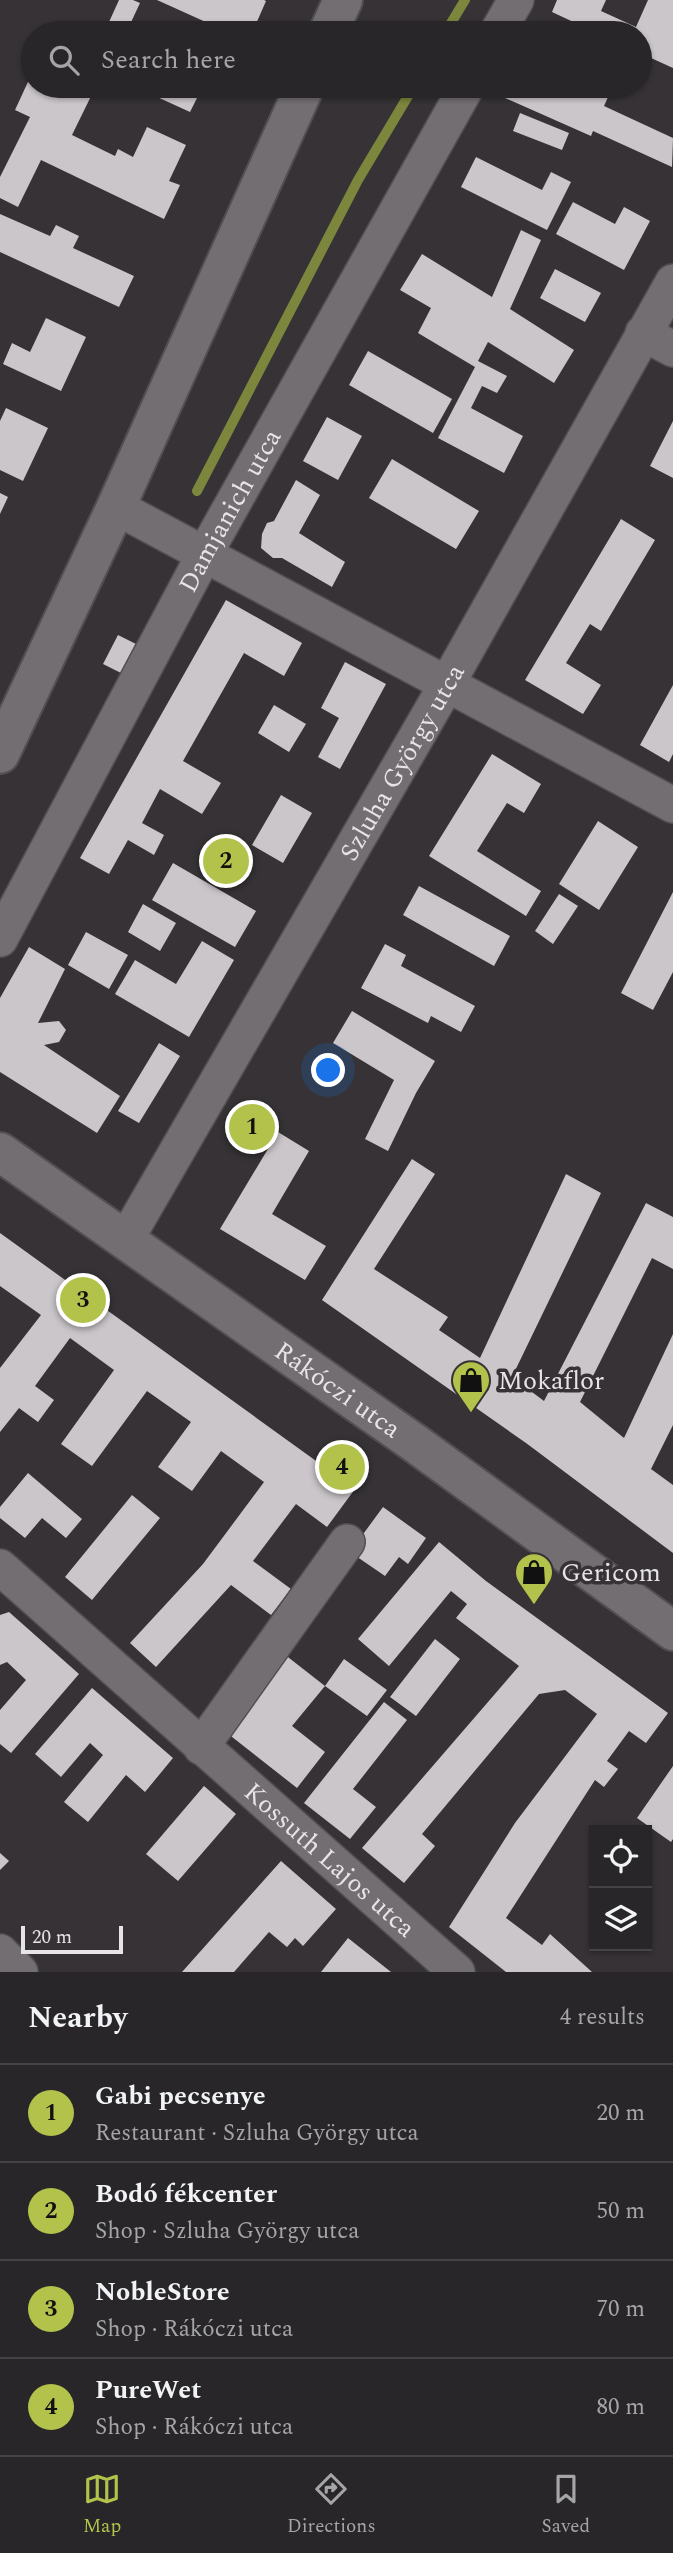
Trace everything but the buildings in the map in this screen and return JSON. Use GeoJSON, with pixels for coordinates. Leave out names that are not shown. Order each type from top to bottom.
{"type":"FeatureCollection","features":[{"type":"Feature","properties":{"kind":"street"},"geometry":{"type":"LineString","coordinates":[[333,21],[343,0]]}},
{"type":"Feature","properties":{"kind":"street"},"geometry":{"type":"LineString","coordinates":[[504,21],[516,0]]}},
{"type":"Feature","properties":{"kind":"street"},"geometry":{"type":"LineString","coordinates":[[0,754],[116,507],[300,98]]}},
{"type":"Feature","properties":{"kind":"street","name":"Damjanich utca"},"geometry":{"type":"LineString","coordinates":[[0,939],[204,555],[460,98]]}},
{"type":"Feature","properties":{"kind":"street","name":"Szluha György utca"},"geometry":{"type":"LineString","coordinates":[[125,1241],[447,684],[658,341],[673,282]]}},
{"type":"Feature","properties":{"kind":"street"},"geometry":{"type":"LineString","coordinates":[[116,507],[673,804]]}},
{"type":"Feature","properties":{"kind":"street","name":"Rákóczi utca"},"geometry":{"type":"LineString","coordinates":[[0,1152],[405,1436],[673,1630]]}},
{"type":"Feature","properties":{"kind":"street"},"geometry":{"type":"LineString","coordinates":[[201,1747],[347,1542]]}},
{"type":"Feature","properties":{"kind":"street","name":"Kossuth Lajos utca"},"geometry":{"type":"LineString","coordinates":[[0,1567],[457,1972]]}},
{"type":"Feature","properties":{"kind":"street"},"geometry":{"type":"LineString","coordinates":[[0,1952],[20,1972]]}},
{"type":"Feature","properties":{"kind":"waterway"},"geometry":{"type":"LineString","coordinates":[[452,21],[465,0]]}},
{"type":"Feature","properties":{"kind":"waterway"},"geometry":{"type":"LineString","coordinates":[[197,491],[358,180],[407,98]]}},
{"type":"Feature","properties":{"kind":"place","name":"Bodó fékcenter"},"geometry":{"type":"Point","coordinates":[226,861]}},
{"type":"Feature","properties":{"kind":"place","name":"Gabi pecsenye"},"geometry":{"type":"Point","coordinates":[252,1127]}},
{"type":"Feature","properties":{"kind":"place","name":"NobleStore"},"geometry":{"type":"Point","coordinates":[83,1300]}},
{"type":"Feature","properties":{"kind":"place","name":"Mokaflor"},"geometry":{"type":"Point","coordinates":[471,1414]}},
{"type":"Feature","properties":{"kind":"place","name":"PureWet"},"geometry":{"type":"Point","coordinates":[342,1467]}},
{"type":"Feature","properties":{"kind":"place","name":"Gericom"},"geometry":{"type":"Point","coordinates":[534,1606]}}]}
